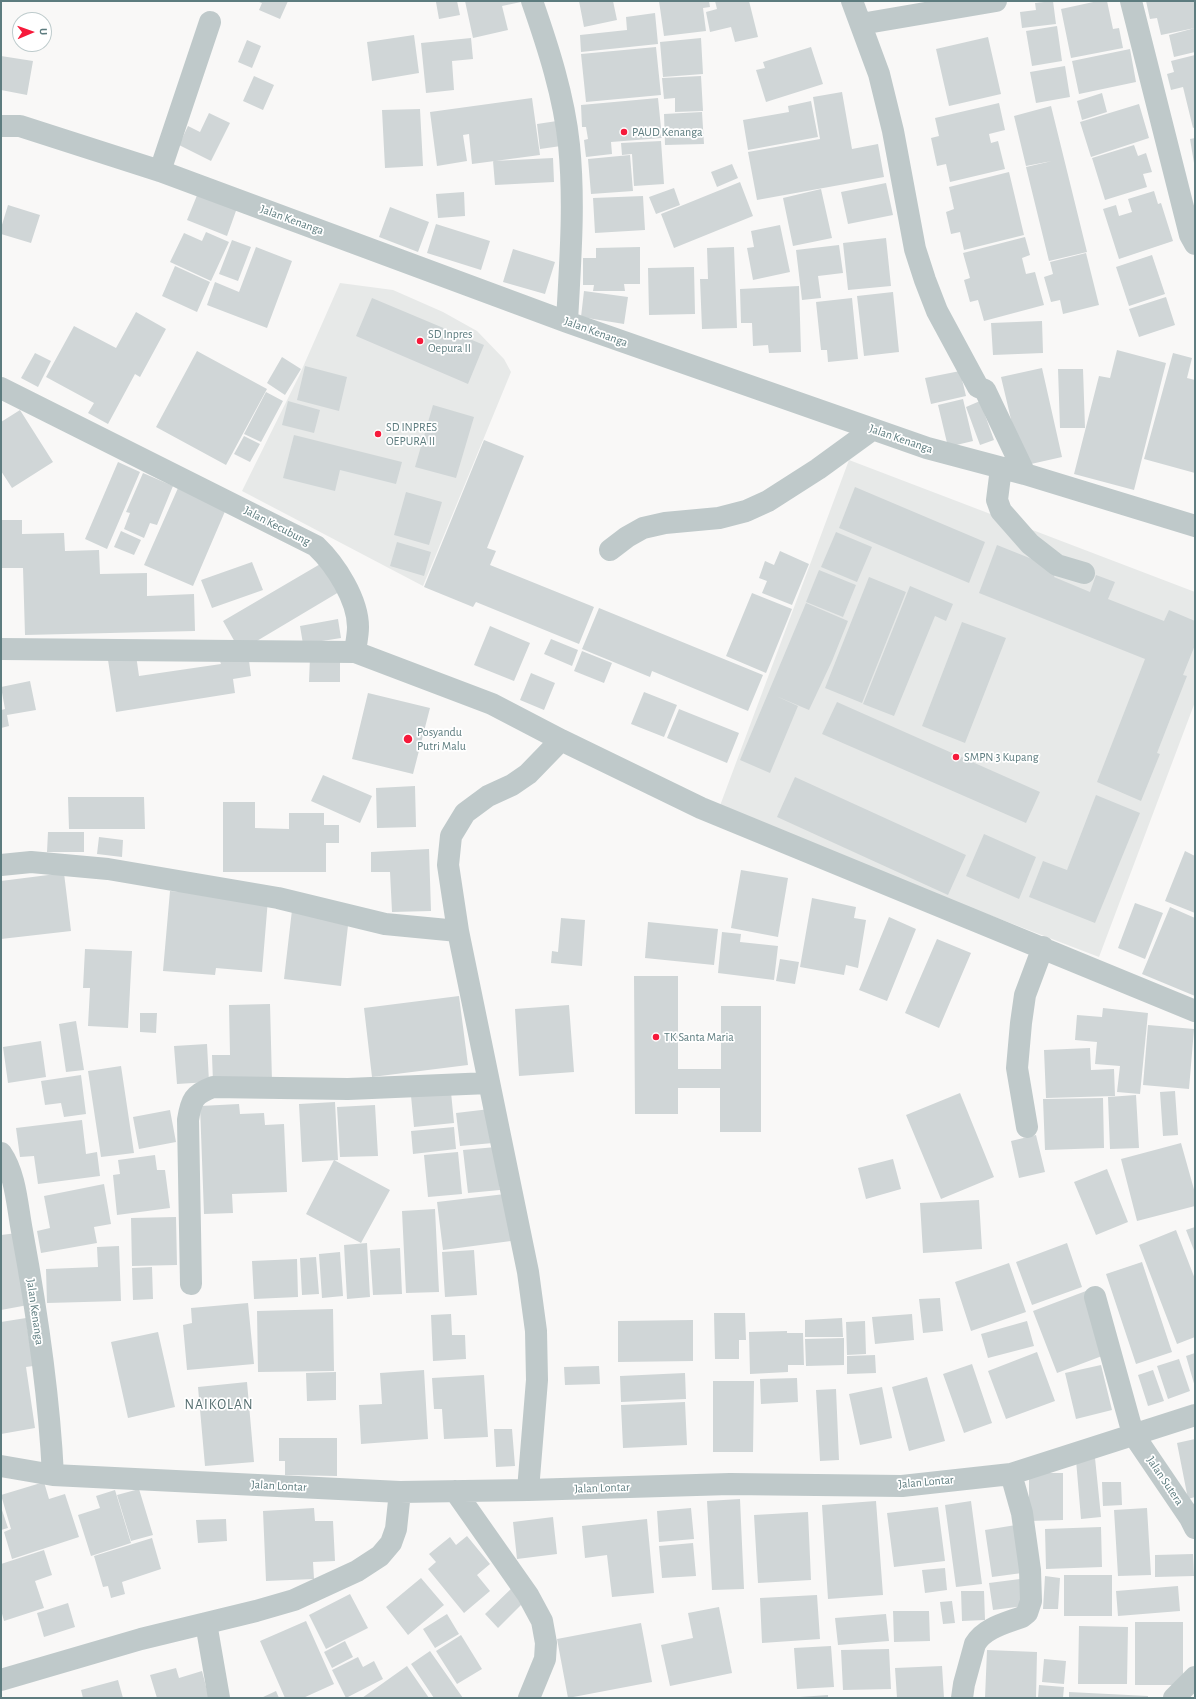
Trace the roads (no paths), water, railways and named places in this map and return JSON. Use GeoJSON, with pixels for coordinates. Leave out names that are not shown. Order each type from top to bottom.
{"type":"FeatureCollection","features":[{"type":"Feature","properties":{"kind":"street"},"geometry":{"type":"LineString","coordinates":[[532,1],[560,92],[569,144],[572,206],[567,322]]}},
{"type":"Feature","properties":{"kind":"street"},"geometry":{"type":"LineString","coordinates":[[852,1],[879,74],[893,131],[915,249],[930,293],[937,311],[978,387],[985,390],[1025,474]]}},
{"type":"Feature","properties":{"kind":"street"},"geometry":{"type":"LineString","coordinates":[[861,24],[996,1]]}},
{"type":"Feature","properties":{"kind":"street"},"geometry":{"type":"LineString","coordinates":[[1131,1],[1190,235],[1195,244]]}},
{"type":"Feature","properties":{"kind":"street"},"geometry":{"type":"LineString","coordinates":[[160,171],[210,22]]}},
{"type":"Feature","properties":{"kind":"street","name":"Jalan Kenanga"},"geometry":{"type":"LineString","coordinates":[[1,126],[20,126],[160,171],[567,322],[927,448],[1025,474],[1195,526]]}},
{"type":"Feature","properties":{"kind":"street","name":"Jalan Kecubung"},"geometry":{"type":"LineString","coordinates":[[1,388],[316,546],[337,570],[353,605],[358,627],[355,652]]}},
{"type":"Feature","properties":{"kind":"street"},"geometry":{"type":"LineString","coordinates":[[610,550],[627,537],[643,528],[665,523],[719,518],[746,511],[768,501],[818,469],[873,429]]}},
{"type":"Feature","properties":{"kind":"street"},"geometry":{"type":"LineString","coordinates":[[1001,468],[997,500],[1001,511],[1030,544],[1057,565],[1084,573]]}},
{"type":"Feature","properties":{"kind":"street"},"geometry":{"type":"LineString","coordinates":[[1,649],[355,652],[492,704],[561,740],[701,808],[1195,1010]]}},
{"type":"Feature","properties":{"kind":"street"},"geometry":{"type":"LineString","coordinates":[[528,1490],[537,1380],[536,1331],[528,1272],[458,931],[448,865],[451,836],[465,813],[488,796],[512,785],[528,774],[561,740]]}},
{"type":"Feature","properties":{"kind":"street"},"geometry":{"type":"LineString","coordinates":[[1,865],[31,862],[108,869],[278,898],[385,924],[458,931]]}},
{"type":"Feature","properties":{"kind":"street"},"geometry":{"type":"LineString","coordinates":[[1028,1127],[1017,1068],[1020,1031],[1025,995],[1043,947]]}},
{"type":"Feature","properties":{"kind":"street"},"geometry":{"type":"LineString","coordinates":[[191,1284],[188,1120],[190,1104],[201,1091],[213,1087],[348,1089],[489,1083]]}},
{"type":"Feature","properties":{"kind":"street","name":"Jalan Kenanga"},"geometry":{"type":"LineString","coordinates":[[1,1153],[6,1160],[12,1175],[26,1251],[50,1423],[53,1475]]}},
{"type":"Feature","properties":{"kind":"street","name":"Jalan Sutera"},"geometry":{"type":"LineString","coordinates":[[1095,1297],[1133,1434],[1190,1518],[1195,1528]]}},
{"type":"Feature","properties":{"kind":"street","name":"Jalan Lontar"},"geometry":{"type":"LineString","coordinates":[[1,1466],[53,1475],[400,1492],[730,1484],[902,1486],[1011,1474],[1195,1415]]}},
{"type":"Feature","properties":{"kind":"street"},"geometry":{"type":"LineString","coordinates":[[962,1698],[966,1677],[978,1638],[984,1632],[1022,1617],[1027,1613],[1031,1601],[1030,1570],[1022,1513],[1011,1474]]}},
{"type":"Feature","properties":{"kind":"street"},"geometry":{"type":"LineString","coordinates":[[454,1491],[528,1595],[542,1621],[546,1643],[545,1659],[528,1698]]}},
{"type":"Feature","properties":{"kind":"street"},"geometry":{"type":"LineString","coordinates":[[1,1680],[140,1639],[256,1611],[294,1600],[357,1571],[380,1556],[391,1542],[396,1529],[400,1492]]}},
{"type":"Feature","properties":{"kind":"street"},"geometry":{"type":"LineString","coordinates":[[206,1623],[219,1698]]}},
{"type":"Feature","properties":{"kind":"street"},"geometry":{"type":"LineString","coordinates":[[1174,1698],[1195,1677]]}},
{"type":"Feature","properties":{"kind":"place","name":"PAUD Kenanga"},"geometry":{"type":"Point","coordinates":[624,132]}},
{"type":"Feature","properties":{"kind":"place","name":"SD Inpres Oepura II"},"geometry":{"type":"Point","coordinates":[420,341]}},
{"type":"Feature","properties":{"kind":"place","name":"SD INPRES OEPURA II"},"geometry":{"type":"Point","coordinates":[378,434]}},
{"type":"Feature","properties":{"kind":"place","name":"Posyandu Putri Malu"},"geometry":{"type":"Point","coordinates":[408,739]}},
{"type":"Feature","properties":{"kind":"place","name":"SMPN 3 Kupang"},"geometry":{"type":"Point","coordinates":[956,757]}},
{"type":"Feature","properties":{"kind":"place","name":"TK Santa Maria"},"geometry":{"type":"Point","coordinates":[656,1037]}},
{"type":"Feature","properties":{"kind":"district","name":"NAIKOLAN"},"geometry":{"type":"Point","coordinates":[219,1405]}}]}
